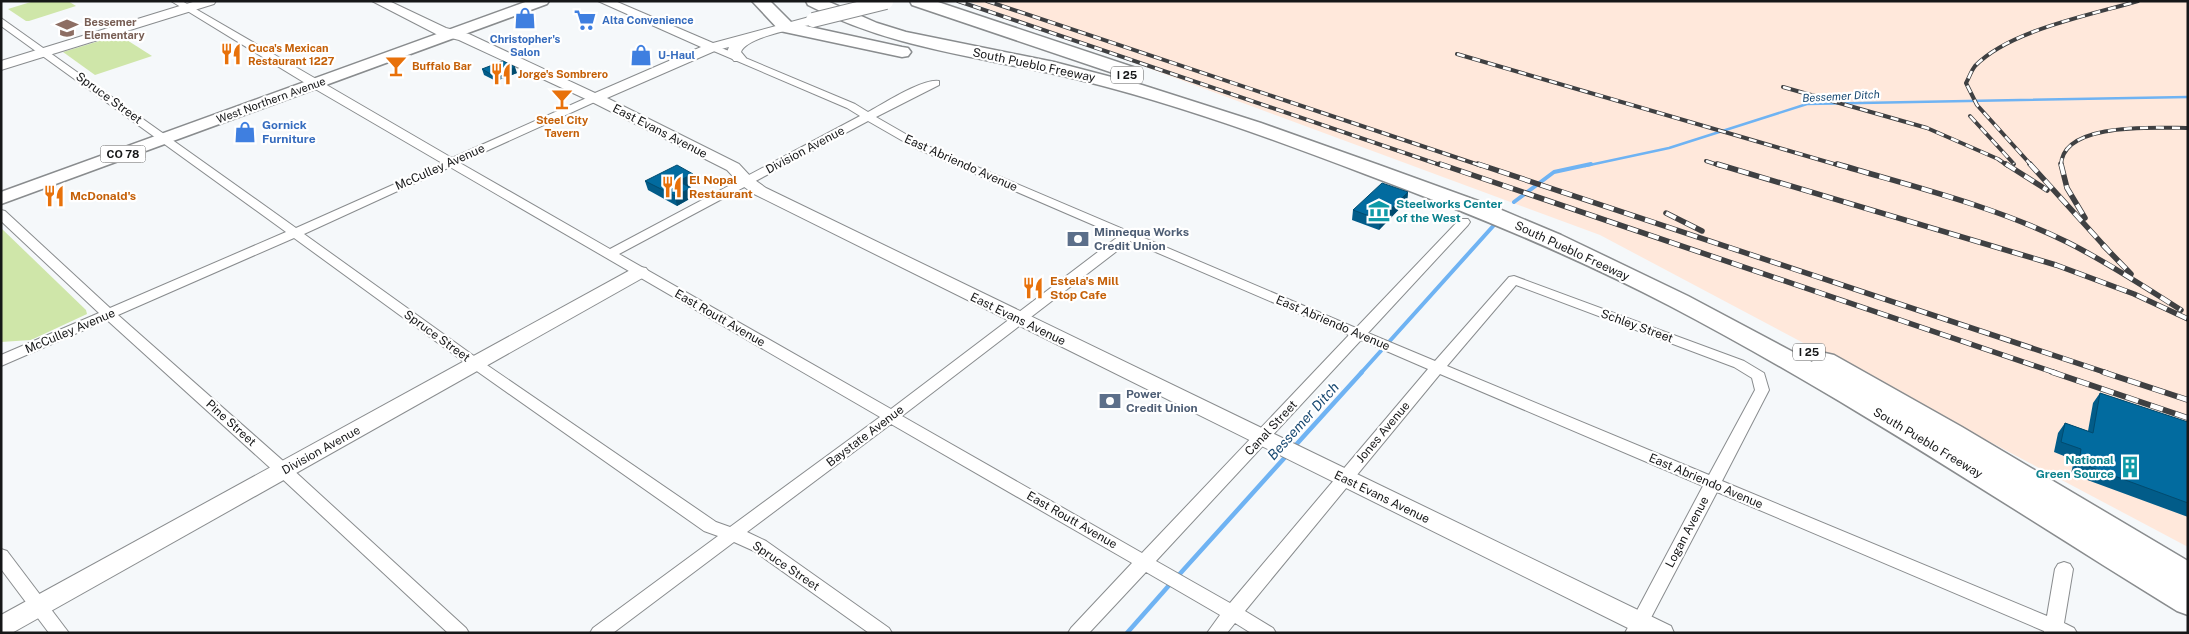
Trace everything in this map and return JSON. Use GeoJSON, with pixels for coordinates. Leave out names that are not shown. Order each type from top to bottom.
{"type":"FeatureCollection","features":[{"type":"Feature","properties":{"kind":"highway"},"geometry":{"type":"LineString","coordinates":[[760,1],[786,27],[896,51],[1029,68],[1115,83]]}},
{"type":"Feature","properties":{"kind":"highway","name":"South Pueblo Freeway"},"geometry":{"type":"LineString","coordinates":[[814,1],[845,18],[880,30],[1115,83],[1206,111],[1469,206],[1562,245],[1686,305],[1798,365],[2188,602]]}},
{"type":"Feature","properties":{"kind":"highway","name":"South Pueblo Freeway"},"geometry":{"type":"LineString","coordinates":[[841,1],[876,17],[910,26],[1088,65],[1184,90],[1432,178],[1572,234],[1664,277],[1759,325],[1952,434],[2188,577]]}},
{"type":"Feature","properties":{"kind":"highway"},"geometry":{"type":"LineString","coordinates":[[918,1],[1184,90]]}},
{"type":"Feature","properties":{"kind":"highway"},"geometry":{"type":"LineString","coordinates":[[1952,434],[2188,562]]}},
{"type":"Feature","properties":{"kind":"main road","name":"West Northern Avenue"},"geometry":{"type":"LineString","coordinates":[[1,198],[542,1]]}},
{"type":"Feature","properties":{"kind":"street"},"geometry":{"type":"LineString","coordinates":[[1,66],[181,5],[210,1]]}},
{"type":"Feature","properties":{"kind":"street","name":"East Evans Avenue"},"geometry":{"type":"LineString","coordinates":[[378,1],[441,31],[464,37],[595,98],[732,167],[746,182],[760,191],[1344,478],[1637,627],[1662,633]]}},
{"type":"Feature","properties":{"kind":"street","name":"East Abriendo Avenue"},"geometry":{"type":"LineString","coordinates":[[604,1],[851,106],[906,140],[2058,631]]}},
{"type":"Feature","properties":{"kind":"street","name":"McCulley Avenue"},"geometry":{"type":"LineString","coordinates":[[1,361],[295,233],[712,47],[760,33],[887,2]]}},
{"type":"Feature","properties":{"kind":"street","name":"East Routt Avenue"},"geometry":{"type":"LineString","coordinates":[[181,5],[314,84],[1267,633]]}},
{"type":"Feature","properties":{"kind":"street","name":"Spruce Street"},"geometry":{"type":"LineString","coordinates":[[1,21],[166,138],[476,364],[710,527],[734,534],[760,546],[883,633]]}},
{"type":"Feature","properties":{"kind":"street"},"geometry":{"type":"LineString","coordinates":[[682,34],[719,38],[760,33]]}},
{"type":"Feature","properties":{"kind":"street"},"geometry":{"type":"LineString","coordinates":[[739,58],[734,52],[736,46],[760,33]]}},
{"type":"Feature","properties":{"kind":"street","name":"Division Avenue"},"geometry":{"type":"LineString","coordinates":[[609,254],[924,87],[935,83]]}},
{"type":"Feature","properties":{"kind":"street","name":"Pine Street"},"geometry":{"type":"LineString","coordinates":[[1,214],[108,314],[284,471],[460,633]]}},
{"type":"Feature","properties":{"kind":"street","name":"Canal Street"},"geometry":{"type":"LineString","coordinates":[[1077,633],[1464,222]]}},
{"type":"Feature","properties":{"kind":"street","name":"Baystate Avenue"},"geometry":{"type":"LineString","coordinates":[[600,633],[1128,236]]}},
{"type":"Feature","properties":{"kind":"street","name":"Division Avenue"},"geometry":{"type":"LineString","coordinates":[[1,627],[640,272]]}},
{"type":"Feature","properties":{"kind":"street","name":"Jones Avenue"},"geometry":{"type":"LineString","coordinates":[[1216,633],[1344,478],[1514,280]]}},
{"type":"Feature","properties":{"kind":"street","name":"Schley Street"},"geometry":{"type":"LineString","coordinates":[[1514,280],[1739,364],[1759,376]]}},
{"type":"Feature","properties":{"kind":"street","name":"Logan Avenue"},"geometry":{"type":"LineString","coordinates":[[1637,627],[1762,390],[1759,376]]}},
{"type":"Feature","properties":{"kind":"street"},"geometry":{"type":"LineString","coordinates":[[1,556],[60,633]]}},
{"type":"Feature","properties":{"kind":"street"},"geometry":{"type":"LineString","coordinates":[[2058,631],[2064,569]]}},
{"type":"Feature","properties":{"kind":"shaded area"},"geometry":{"type":"Polygon","coordinates":[[[967,1],[2188,1],[2188,547],[1600,235],[967,1]]]}},
{"type":"Feature","properties":{"kind":"green space"},"geometry":{"type":"Polygon","coordinates":[[[34,1],[68,1],[76,6],[29,21],[8,9],[34,1]]]}},
{"type":"Feature","properties":{"kind":"green space"},"geometry":{"type":"Polygon","coordinates":[[[119,35],[152,56],[95,75],[63,52],[119,35]]]}},
{"type":"Feature","properties":{"kind":"green space"},"geometry":{"type":"Polygon","coordinates":[[[1,228],[86,310],[87,314],[31,340],[1,342],[1,228]]]}},
{"type":"Feature","properties":{"kind":"building"},"geometry":{"type":"Polygon","coordinates":[[[503,61],[515,67],[494,76],[482,69],[503,61]]]}},
{"type":"Feature","properties":{"kind":"building"},"geometry":{"type":"Polygon","coordinates":[[[677,165],[693,174],[678,181],[691,188],[675,196],[645,181],[677,165]]]}},
{"type":"Feature","properties":{"kind":"building"},"geometry":{"type":"Polygon","coordinates":[[[1382,183],[1408,192],[1380,220],[1353,210],[1382,183]]]}},
{"type":"Feature","properties":{"kind":"building","name":"National Green Source"},"geometry":{"type":"Polygon","coordinates":[[[2100,393],[2188,422],[2188,503],[2079,463],[2081,449],[2061,442],[2065,423],[2093,433],[2100,393]]]}},
{"type":"Feature","properties":{"kind":"waterway","name":"Bessemer Ditch"},"geometry":{"type":"LineString","coordinates":[[1585,166],[1669,148],[1807,104],[2188,97]]}},
{"type":"Feature","properties":{"kind":"waterway","name":"Bessemer Ditch"},"geometry":{"type":"LineString","coordinates":[[1514,202],[1554,172],[1591,164]]}},
{"type":"Feature","properties":{"kind":"waterway","name":"Bessemer Ditch"},"geometry":{"type":"LineString","coordinates":[[1361,373],[1495,224]]}},
{"type":"Feature","properties":{"kind":"waterway","name":"Bessemer Ditch"},"geometry":{"type":"LineString","coordinates":[[1294,447],[1362,372]]}},
{"type":"Feature","properties":{"kind":"waterway","name":"Bessemer Ditch"},"geometry":{"type":"LineString","coordinates":[[1177,577],[1288,454]]}},
{"type":"Feature","properties":{"kind":"waterway","name":"Bessemer Ditch"},"geometry":{"type":"LineString","coordinates":[[1127,633],[1172,582]]}},
{"type":"Feature","properties":{"kind":"railway"},"geometry":{"type":"LineString","coordinates":[[958,1],[1443,166]]}},
{"type":"Feature","properties":{"kind":"railway"},"geometry":{"type":"LineString","coordinates":[[987,1],[1482,166]]}},
{"type":"Feature","properties":{"kind":"railway"},"geometry":{"type":"LineString","coordinates":[[2032,166],[1977,105],[1966,83],[1975,66],[1990,53],[2030,33],[2075,18],[2138,1]]}},
{"type":"Feature","properties":{"kind":"railway"},"geometry":{"type":"LineString","coordinates":[[1457,54],[1841,166]]}},
{"type":"Feature","properties":{"kind":"railway"},"geometry":{"type":"LineString","coordinates":[[1783,87],[1927,128],[1998,159],[2008,166]]}},
{"type":"Feature","properties":{"kind":"railway"},"geometry":{"type":"LineString","coordinates":[[1970,116],[2014,164]]}},
{"type":"Feature","properties":{"kind":"railway"},"geometry":{"type":"LineString","coordinates":[[2061,165],[2065,151],[2077,141],[2093,134],[2135,128],[2188,128]]}},
{"type":"Feature","properties":{"kind":"railway"},"geometry":{"type":"LineString","coordinates":[[1706,161],[1721,166]]}},
{"type":"Feature","properties":{"kind":"railway"},"geometry":{"type":"LineString","coordinates":[[1440,164],[2056,373]]}},
{"type":"Feature","properties":{"kind":"railway"},"geometry":{"type":"LineString","coordinates":[[1478,164],[2107,373]]}},
{"type":"Feature","properties":{"kind":"railway"},"geometry":{"type":"LineString","coordinates":[[1717,164],[2056,265],[2134,294],[2188,319]]}},
{"type":"Feature","properties":{"kind":"railway"},"geometry":{"type":"LineString","coordinates":[[1837,164],[1954,198],[2039,229],[2125,274],[2181,310]]}},
{"type":"Feature","properties":{"kind":"railway"},"geometry":{"type":"LineString","coordinates":[[2006,164],[2047,190]]}},
{"type":"Feature","properties":{"kind":"railway"},"geometry":{"type":"LineString","coordinates":[[2030,164],[2107,249]]}},
{"type":"Feature","properties":{"kind":"railway"},"geometry":{"type":"LineString","coordinates":[[2061,165],[2067,188],[2085,218]]}},
{"type":"Feature","properties":{"kind":"railway"},"geometry":{"type":"LineString","coordinates":[[1666,213],[1702,231]]}},
{"type":"Feature","properties":{"kind":"railway"},"geometry":{"type":"LineString","coordinates":[[2103,245],[2131,274]]}},
{"type":"Feature","properties":{"kind":"railway"},"geometry":{"type":"LineString","coordinates":[[2052,372],[2188,418]]}},
{"type":"Feature","properties":{"kind":"railway"},"geometry":{"type":"LineString","coordinates":[[2103,372],[2188,400]]}},
{"type":"Feature","properties":{"kind":"place","name":"Christopher's Salon"},"geometry":{"type":"Point","coordinates":[525,18]}},
{"type":"Feature","properties":{"kind":"place","name":"Alta Convenience"},"geometry":{"type":"Point","coordinates":[585,20]}},
{"type":"Feature","properties":{"kind":"place","name":"Bessemer Elementary"},"geometry":{"type":"Point","coordinates":[67,28]}},
{"type":"Feature","properties":{"kind":"place","name":"Cuca's Mexican Restaurant 1227"},"geometry":{"type":"Point","coordinates":[231,54]}},
{"type":"Feature","properties":{"kind":"place","name":"U-Haul"},"geometry":{"type":"Point","coordinates":[641,55]}},
{"type":"Feature","properties":{"kind":"place","name":"Buffalo Bar"},"geometry":{"type":"Point","coordinates":[396,66]}},
{"type":"Feature","properties":{"kind":"place","name":"Jorge's Sombrero"},"geometry":{"type":"Point","coordinates":[501,74]}},
{"type":"Feature","properties":{"kind":"place","name":"Steel City Tavern"},"geometry":{"type":"Point","coordinates":[562,99]}},
{"type":"Feature","properties":{"kind":"place","name":"Gornick Furniture"},"geometry":{"type":"Point","coordinates":[245,132]}},
{"type":"Feature","properties":{"kind":"place","name":"El Nopal Restaurant"},"geometry":{"type":"Point","coordinates":[672,187]}},
{"type":"Feature","properties":{"kind":"place","name":"McDonald's"},"geometry":{"type":"Point","coordinates":[54,196]}},
{"type":"Feature","properties":{"kind":"place","name":"Steelworks Center of the West"},"geometry":{"type":"Point","coordinates":[1379,211]}},
{"type":"Feature","properties":{"kind":"place","name":"Minnequa Works Credit Union"},"geometry":{"type":"Point","coordinates":[1078,239]}},
{"type":"Feature","properties":{"kind":"place","name":"Estela's Mill Stop Cafe"},"geometry":{"type":"Point","coordinates":[1033,288]}},
{"type":"Feature","properties":{"kind":"place","name":"Power Credit Union"},"geometry":{"type":"Point","coordinates":[1110,401]}},
{"type":"Feature","properties":{"kind":"place","name":"National Green Source"},"geometry":{"type":"Point","coordinates":[2130,467]}}]}
